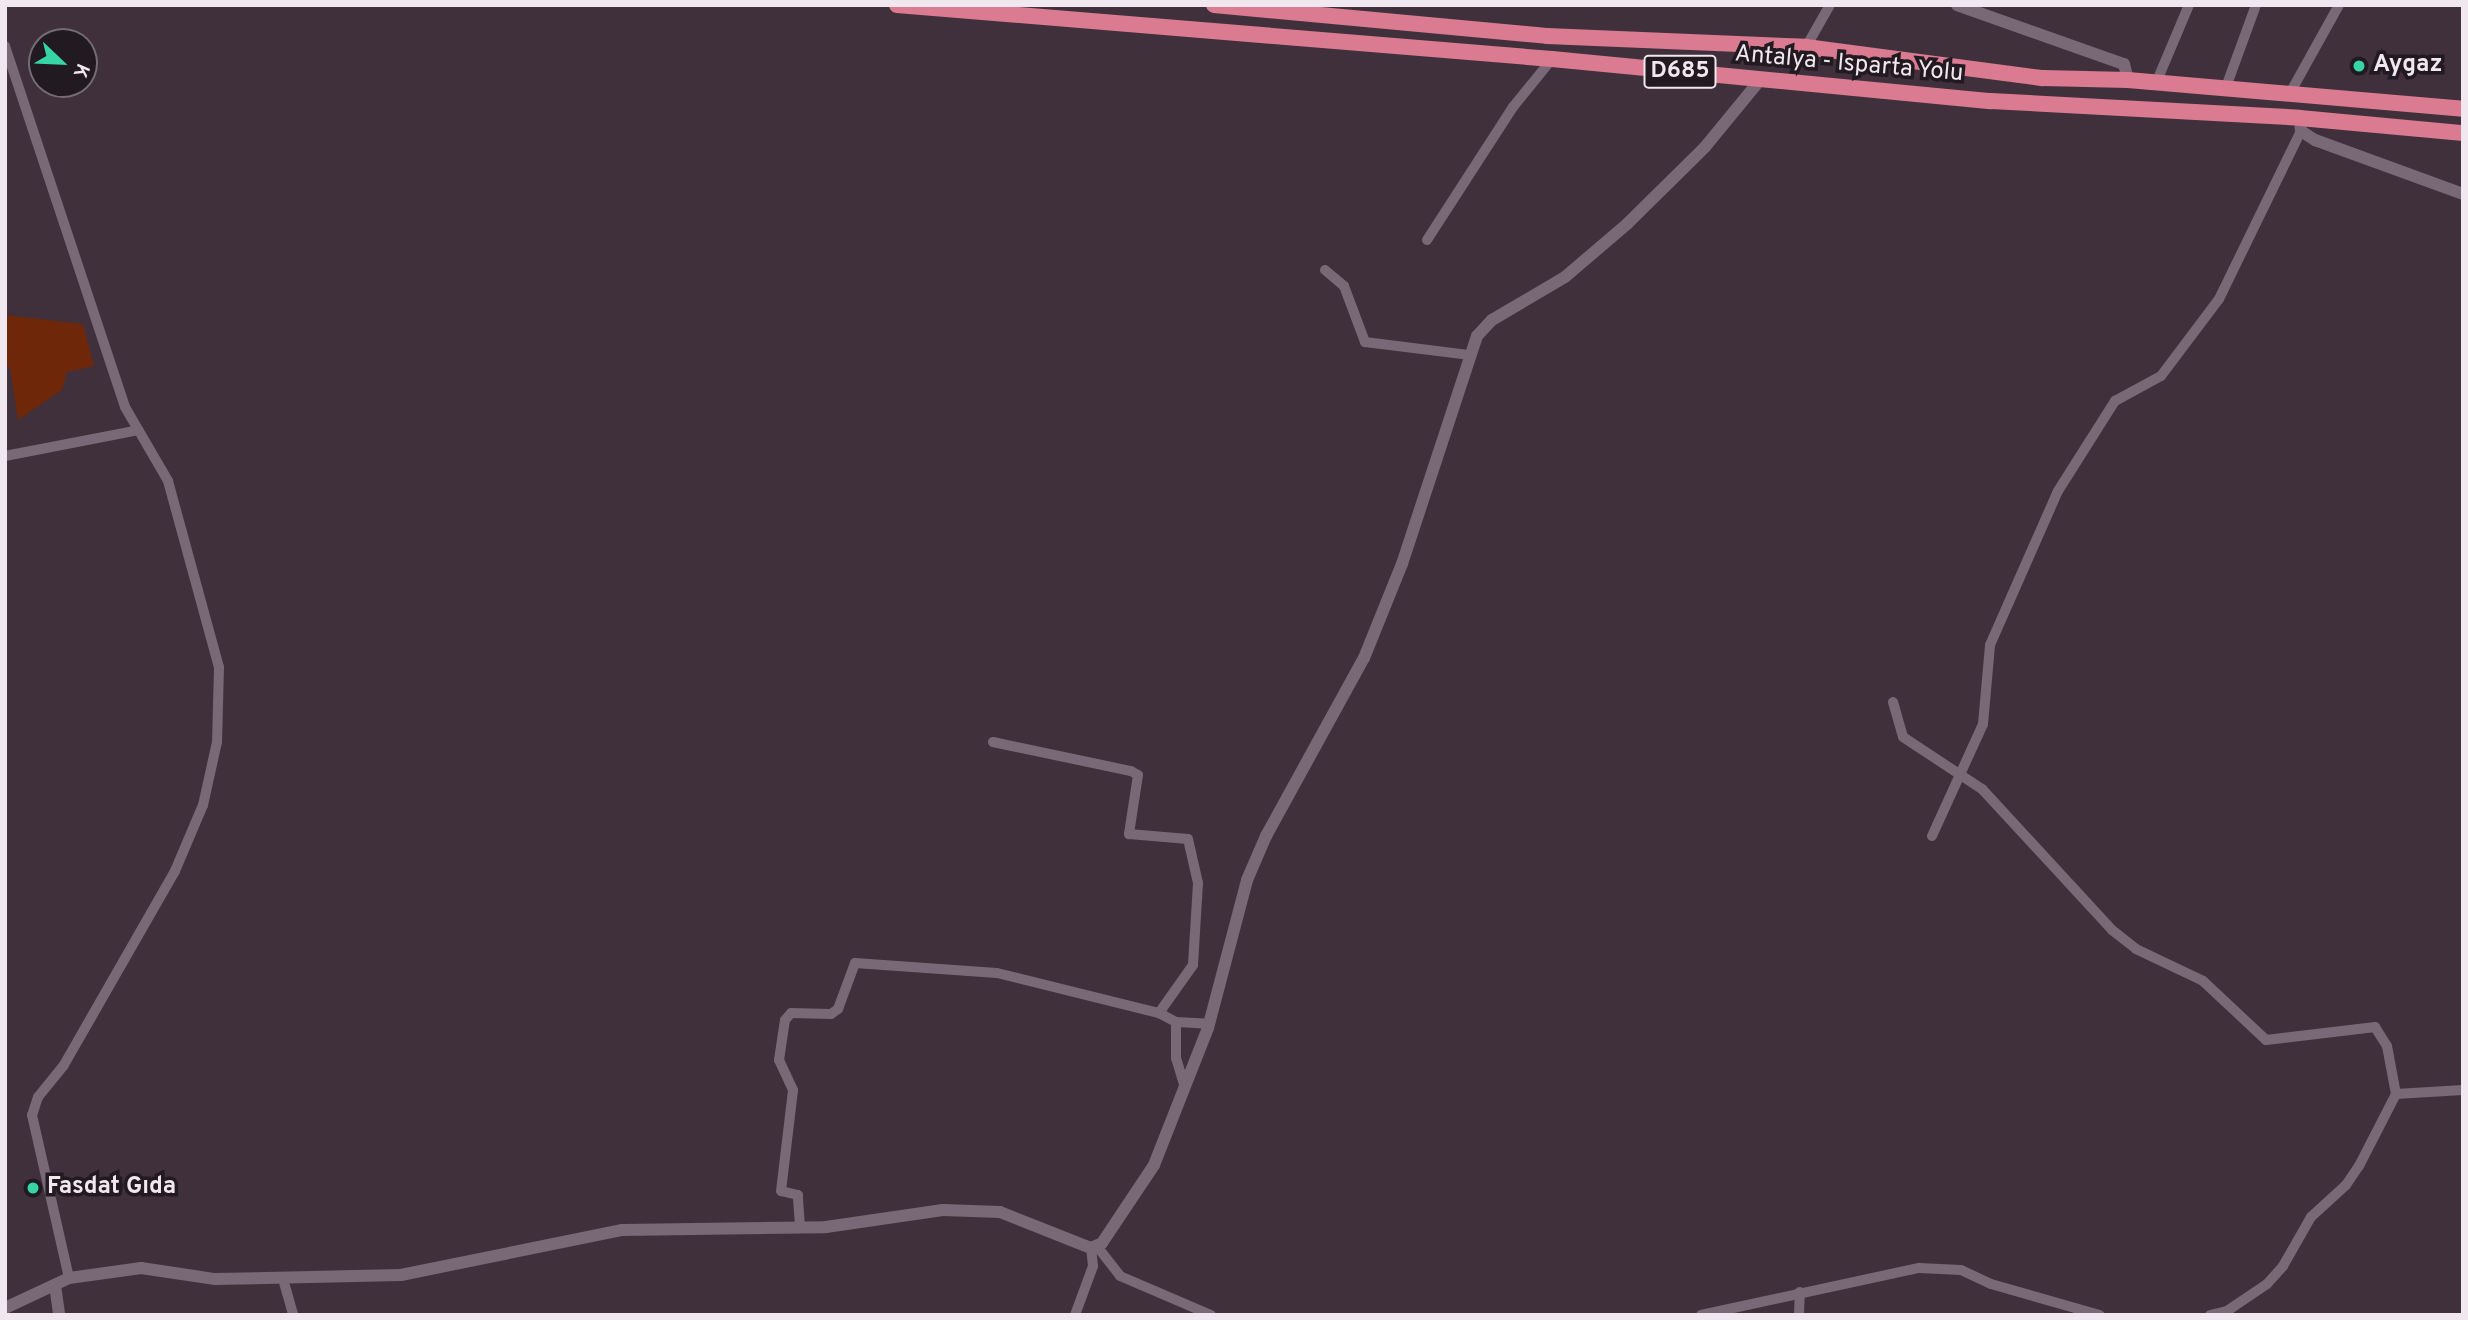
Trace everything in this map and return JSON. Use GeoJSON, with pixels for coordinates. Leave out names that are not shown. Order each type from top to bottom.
{"type":"FeatureCollection","features":[{"type":"Feature","properties":{"kind":"highway","name":"Antalya - Isparta Yolu"},"geometry":{"type":"LineString","coordinates":[[897,5],[1552,59],[1991,101],[2463,133]]}},
{"type":"Feature","properties":{"kind":"highway","name":"Antalya - Isparta Yolu"},"geometry":{"type":"LineString","coordinates":[[1214,5],[1547,36],[1807,47],[2043,78],[2128,80],[2226,87],[2463,109]]}},
{"type":"Feature","properties":{"kind":"street"},"geometry":{"type":"LineString","coordinates":[[1807,47],[1830,5]]}},
{"type":"Feature","properties":{"kind":"street"},"geometry":{"type":"LineString","coordinates":[[1956,5],[2124,64],[2128,80]]}},
{"type":"Feature","properties":{"kind":"street"},"geometry":{"type":"LineString","coordinates":[[2156,83],[2189,5]]}},
{"type":"Feature","properties":{"kind":"street"},"geometry":{"type":"LineString","coordinates":[[2226,87],[2256,5]]}},
{"type":"Feature","properties":{"kind":"street"},"geometry":{"type":"LineString","coordinates":[[2290,93],[2339,5]]}},
{"type":"Feature","properties":{"kind":"street"},"geometry":{"type":"LineString","coordinates":[[5,46],[125,407],[168,481],[219,667],[217,742],[203,804],[175,872],[76,1045],[38,1097],[32,1115],[69,1278]]}},
{"type":"Feature","properties":{"kind":"street"},"geometry":{"type":"LineString","coordinates":[[1427,240],[1513,107],[1552,59]]}},
{"type":"Feature","properties":{"kind":"street"},"geometry":{"type":"LineString","coordinates":[[1075,1315],[1093,1266],[1094,1247],[1154,1165],[1209,1024],[1247,880],[1266,836],[1364,658],[1402,564],[1476,336],[1492,320],[1565,277],[1627,224],[1704,146],[1760,80]]}},
{"type":"Feature","properties":{"kind":"street"},"geometry":{"type":"LineString","coordinates":[[1931,836],[1962,775],[1983,724],[1990,645],[2058,491],[2115,401],[2161,376],[2219,299],[2301,124],[2376,164],[2463,194]]}},
{"type":"Feature","properties":{"kind":"street"},"geometry":{"type":"LineString","coordinates":[[1325,270],[1344,286],[1365,342],[1470,355]]}},
{"type":"Feature","properties":{"kind":"street"},"geometry":{"type":"LineString","coordinates":[[5,456],[139,430]]}},
{"type":"Feature","properties":{"kind":"street"},"geometry":{"type":"LineString","coordinates":[[1893,702],[1903,737],[1962,775],[1998,805],[2112,930],[2136,949],[2203,981],[2259,1036],[2286,1040],[2375,1027],[2387,1046],[2396,1094],[2360,1166],[2346,1185],[2311,1217],[2283,1266],[2267,1284],[2227,1311],[2210,1315]]}},
{"type":"Feature","properties":{"kind":"street"},"geometry":{"type":"LineString","coordinates":[[993,742],[1131,771],[1138,775],[1129,834],[1188,839],[1198,883],[1193,965],[1159,1013]]}},
{"type":"Feature","properties":{"kind":"street"},"geometry":{"type":"LineString","coordinates":[[800,1227],[798,1195],[781,1191],[793,1090],[779,1060],[785,1020],[791,1013],[831,1014],[838,1009],[855,963],[997,973],[1159,1013],[1175,1022],[1209,1024]]}},
{"type":"Feature","properties":{"kind":"street"},"geometry":{"type":"LineString","coordinates":[[1175,1022],[1176,1058],[1185,1087]]}},
{"type":"Feature","properties":{"kind":"street"},"geometry":{"type":"LineString","coordinates":[[2396,1094],[2463,1090]]}},
{"type":"Feature","properties":{"kind":"street"},"geometry":{"type":"LineString","coordinates":[[5,1308],[69,1278],[141,1268],[215,1279],[401,1275],[622,1230],[800,1227],[943,1210],[1000,1212],[1094,1247],[1120,1276],[1211,1315]]}},
{"type":"Feature","properties":{"kind":"street"},"geometry":{"type":"LineString","coordinates":[[1701,1315],[1800,1292],[1852,1286],[1895,1269],[1961,1270],[1991,1284],[2100,1315]]}},
{"type":"Feature","properties":{"kind":"street"},"geometry":{"type":"LineString","coordinates":[[283,1279],[293,1315]]}},
{"type":"Feature","properties":{"kind":"street"},"geometry":{"type":"LineString","coordinates":[[55,1285],[59,1315]]}},
{"type":"Feature","properties":{"kind":"street"},"geometry":{"type":"LineString","coordinates":[[1799,1315],[1800,1292]]}},
{"type":"Feature","properties":{"kind":"shaded area"},"geometry":{"type":"Polygon","coordinates":[[[5,315],[83,324],[94,366],[67,372],[62,390],[18,420],[10,368],[5,366],[5,315]]]}},
{"type":"Feature","properties":{"kind":"place","name":"Aygaz"},"geometry":{"type":"Point","coordinates":[2359,66]}},
{"type":"Feature","properties":{"kind":"place","name":"Fasdat Gıda"},"geometry":{"type":"Point","coordinates":[33,1188]}}]}
